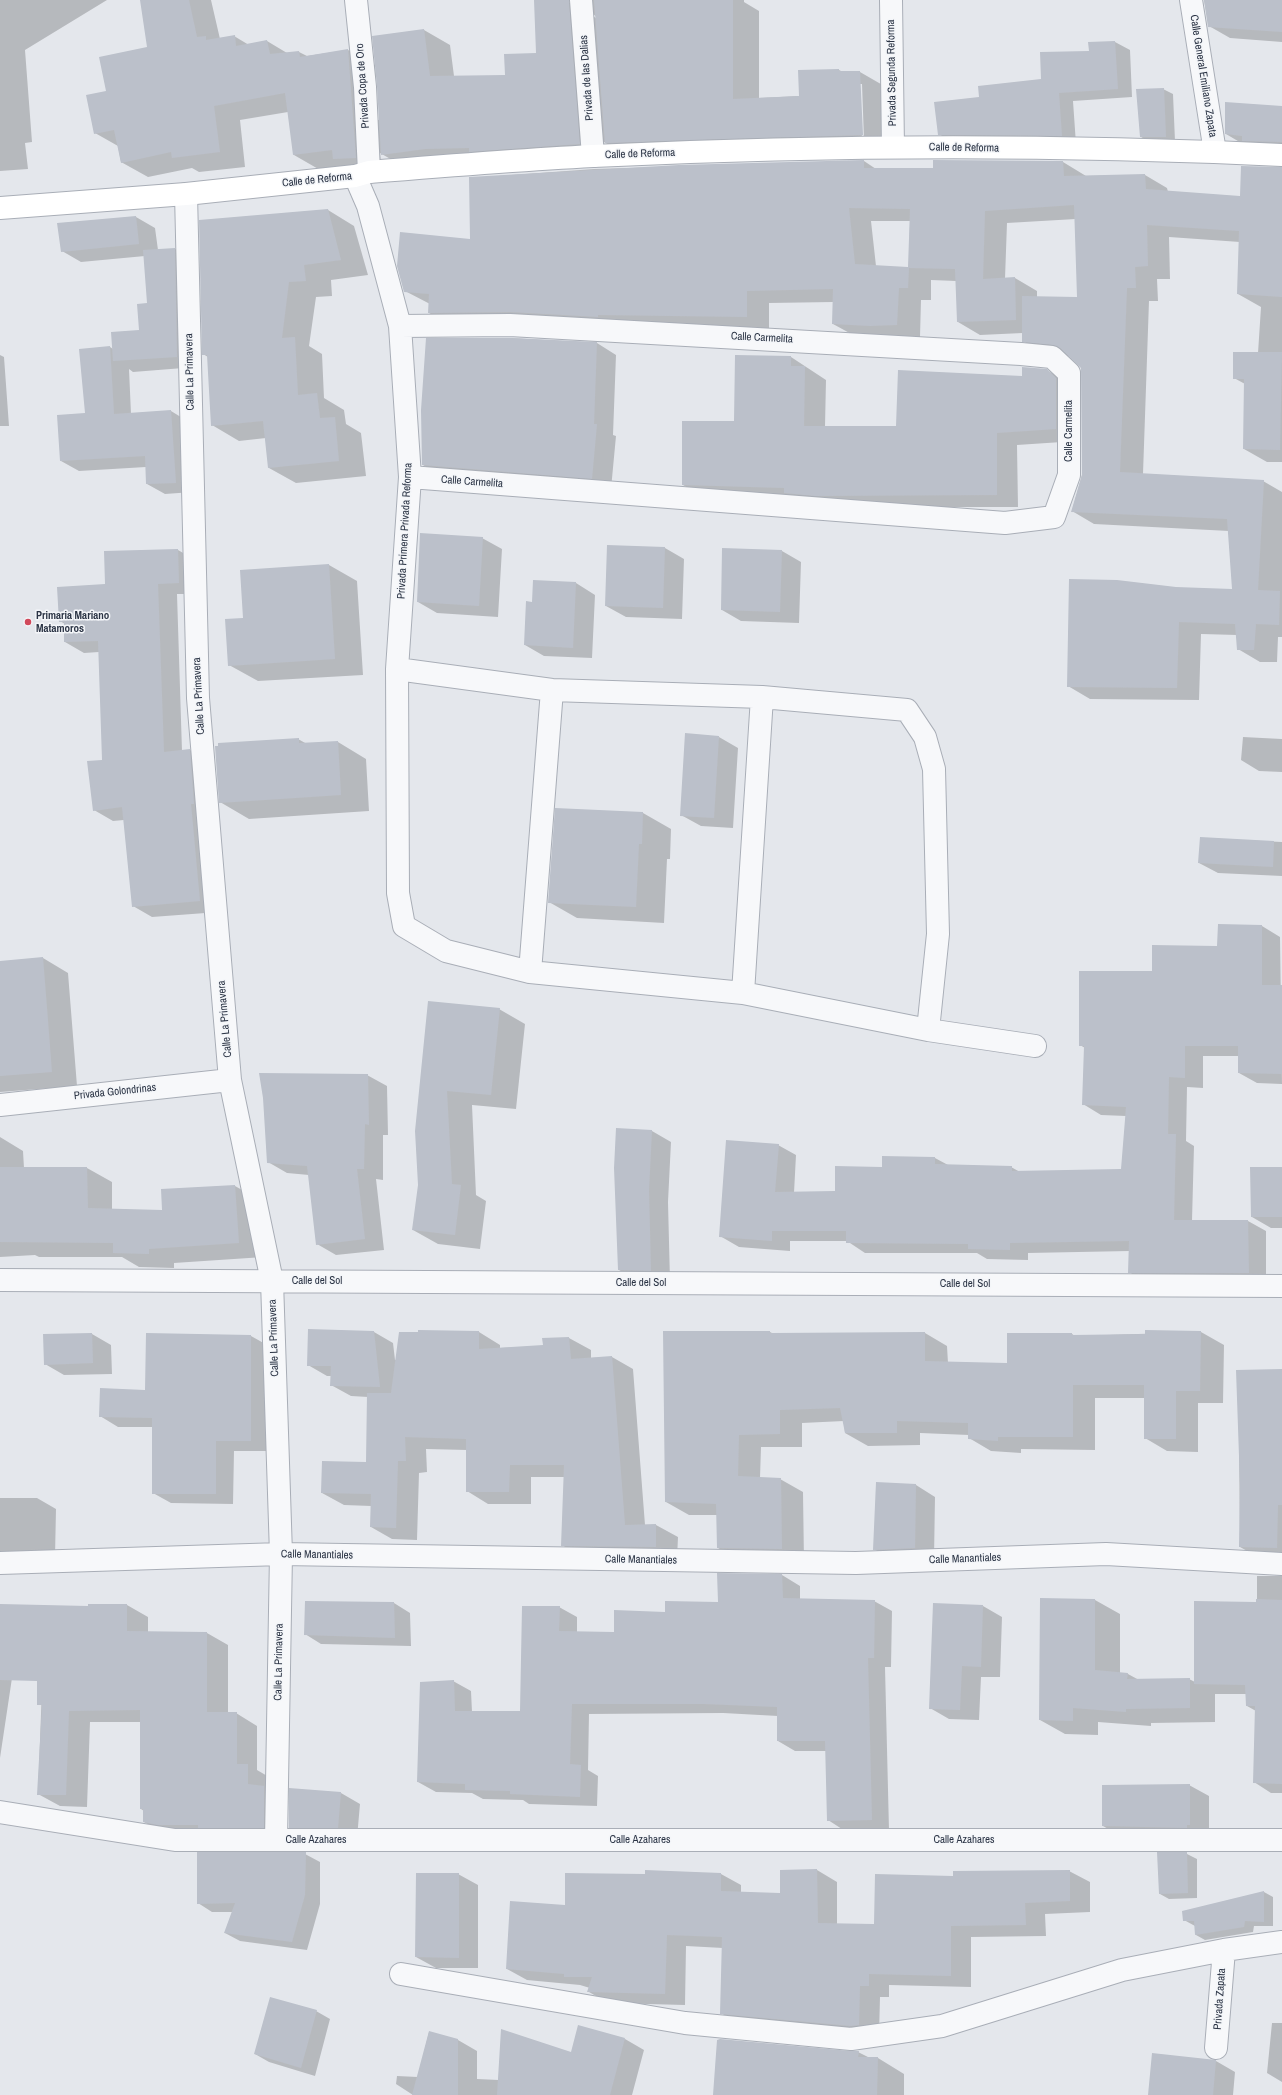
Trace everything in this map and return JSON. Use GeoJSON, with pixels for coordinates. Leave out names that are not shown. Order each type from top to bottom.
{"type":"FeatureCollection","features":[{"type":"Feature","properties":{"kind":"main road","name":"Calle de Reforma"},"geometry":{"type":"LineString","coordinates":[[0,208],[186,194],[362,174],[593,156],[893,146],[1215,152],[1282,156]]}},
{"type":"Feature","properties":{"kind":"street","name":"Privada Copa de Oro"},"geometry":{"type":"LineString","coordinates":[[356,0],[364,87],[362,174]]}},
{"type":"Feature","properties":{"kind":"street","name":"Privada de las Dalias"},"geometry":{"type":"LineString","coordinates":[[581,0],[593,156]]}},
{"type":"Feature","properties":{"kind":"street","name":"Privada Segunda Reforma"},"geometry":{"type":"LineString","coordinates":[[890,0],[893,146]]}},
{"type":"Feature","properties":{"kind":"street","name":"Calle General Emiliano Zapata"},"geometry":{"type":"LineString","coordinates":[[1191,0],[1215,152]]}},
{"type":"Feature","properties":{"kind":"street","name":"Privada Primera Privada Reforma"},"geometry":{"type":"LineString","coordinates":[[362,174],[368,206],[400,326],[410,477],[397,669],[398,893],[404,926],[446,951],[530,972],[743,994],[928,1030],[1035,1046]]}},
{"type":"Feature","properties":{"kind":"street","name":"Calle La Primavera"},"geometry":{"type":"LineString","coordinates":[[186,194],[198,698],[230,1080],[272,1281],[281,1554],[276,1840]]}},
{"type":"Feature","properties":{"kind":"street","name":"Calle Carmelita"},"geometry":{"type":"LineString","coordinates":[[400,326],[510,325],[1021,354],[1052,357],[1069,373],[1069,475],[1054,517],[1005,523],[410,477]]}},
{"type":"Feature","properties":{"kind":"street"},"geometry":{"type":"LineString","coordinates":[[397,669],[552,690],[762,697],[907,710],[925,737],[934,769],[938,934],[928,1030]]}},
{"type":"Feature","properties":{"kind":"street"},"geometry":{"type":"LineString","coordinates":[[530,972],[552,690]]}},
{"type":"Feature","properties":{"kind":"street"},"geometry":{"type":"LineString","coordinates":[[743,994],[762,697]]}},
{"type":"Feature","properties":{"kind":"street","name":"Privada Golondrinas"},"geometry":{"type":"LineString","coordinates":[[0,1105],[230,1080]]}},
{"type":"Feature","properties":{"kind":"street","name":"Calle del Sol"},"geometry":{"type":"LineString","coordinates":[[0,1280],[1282,1286]]}},
{"type":"Feature","properties":{"kind":"street","name":"Calle Manantiales"},"geometry":{"type":"LineString","coordinates":[[0,1563],[281,1554],[856,1563],[1106,1554],[1282,1564]]}},
{"type":"Feature","properties":{"kind":"street","name":"Calle Azahares"},"geometry":{"type":"LineString","coordinates":[[0,1812],[175,1840],[1282,1840]]}},
{"type":"Feature","properties":{"kind":"street"},"geometry":{"type":"LineString","coordinates":[[401,1974],[685,2023],[851,2039],[942,2026],[1122,1970],[1224,1950],[1282,1942]]}},
{"type":"Feature","properties":{"kind":"street","name":"Privada Zapata"},"geometry":{"type":"LineString","coordinates":[[1216,2048],[1224,1950]]}},
{"type":"Feature","properties":{"kind":"building"},"geometry":{"type":"Polygon","coordinates":[[[140,0],[189,0],[197,37],[206,36],[206,40],[235,35],[236,46],[267,40],[270,54],[299,51],[300,57],[348,49],[356,158],[333,159],[332,150],[293,155],[285,93],[214,106],[220,152],[172,158],[171,152],[121,163],[114,130],[94,134],[86,95],[106,91],[99,57],[147,47],[140,0]]]}},
{"type":"Feature","properties":{"kind":"building"},"geometry":{"type":"Polygon","coordinates":[[[534,0],[569,0],[580,144],[469,152],[469,148],[425,149],[381,155],[377,86],[372,36],[424,29],[430,76],[505,75],[504,54],[536,53],[534,0]]]}},
{"type":"Feature","properties":{"kind":"building"},"geometry":{"type":"Polygon","coordinates":[[[594,0],[733,0],[733,99],[799,96],[798,70],[839,69],[839,71],[860,71],[863,135],[605,143],[594,0]]]}},
{"type":"Feature","properties":{"kind":"building"},"geometry":{"type":"Polygon","coordinates":[[[1204,0],[1282,0],[1282,32],[1208,27],[1204,0]]]}},
{"type":"Feature","properties":{"kind":"building"},"geometry":{"type":"Polygon","coordinates":[[[1115,41],[1118,89],[1059,93],[1062,136],[938,135],[934,102],[979,97],[978,86],[1041,79],[1040,52],[1089,51],[1088,42],[1115,41]]]}},
{"type":"Feature","properties":{"kind":"building"},"geometry":{"type":"Polygon","coordinates":[[[1164,88],[1166,137],[1140,137],[1136,89],[1164,88]]]}},
{"type":"Feature","properties":{"kind":"building"},"geometry":{"type":"Polygon","coordinates":[[[1225,102],[1282,106],[1282,142],[1242,141],[1242,136],[1225,134],[1225,102]]]}},
{"type":"Feature","properties":{"kind":"building"},"geometry":{"type":"Polygon","coordinates":[[[864,160],[864,168],[933,168],[933,160],[1063,161],[1064,176],[1145,174],[1146,189],[1240,196],[1241,166],[1282,167],[1282,297],[1237,294],[1239,231],[1147,225],[1148,266],[1135,267],[1136,288],[1127,288],[1120,472],[1264,480],[1258,590],[1280,591],[1279,625],[1256,624],[1254,650],[1237,650],[1235,624],[1179,622],[1177,688],[1067,687],[1069,579],[1117,580],[1176,587],[1232,589],[1227,519],[1071,512],[1082,475],[1081,368],[1060,348],[1053,345],[1022,342],[1022,296],[1077,297],[1074,205],[985,211],[983,279],[1015,277],[1016,320],[957,322],[955,269],[909,268],[908,288],[899,288],[897,325],[870,326],[832,324],[833,289],[747,291],[747,317],[598,315],[598,317],[510,312],[428,313],[429,294],[404,292],[397,266],[400,232],[470,239],[469,177],[679,165],[864,160]],[[849,208],[855,264],[908,267],[910,209],[849,208]]]}},
{"type":"Feature","properties":{"kind":"building"},"geometry":{"type":"Polygon","coordinates":[[[328,209],[341,260],[304,265],[306,281],[289,282],[282,338],[295,337],[298,395],[317,393],[320,418],[335,417],[339,461],[268,468],[263,421],[211,426],[207,355],[202,355],[199,220],[328,209]]]}},
{"type":"Feature","properties":{"kind":"building"},"geometry":{"type":"Polygon","coordinates":[[[136,216],[139,244],[61,252],[57,223],[136,216]]]}},
{"type":"Feature","properties":{"kind":"building"},"geometry":{"type":"Polygon","coordinates":[[[175,248],[177,357],[113,361],[111,332],[139,330],[137,304],[147,303],[143,250],[175,248]]]}},
{"type":"Feature","properties":{"kind":"building"},"geometry":{"type":"Polygon","coordinates":[[[426,338],[510,338],[597,342],[594,424],[597,424],[592,479],[422,465],[421,410],[426,338]]]}},
{"type":"Feature","properties":{"kind":"building"},"geometry":{"type":"Polygon","coordinates":[[[110,346],[114,414],[171,410],[176,483],[146,484],[145,456],[60,461],[57,415],[85,413],[79,349],[110,346]]]}},
{"type":"Feature","properties":{"kind":"building"},"geometry":{"type":"Polygon","coordinates":[[[1233,352],[1282,352],[1280,450],[1243,449],[1244,379],[1233,379],[1233,352]]]}},
{"type":"Feature","properties":{"kind":"building"},"geometry":{"type":"Polygon","coordinates":[[[735,355],[791,356],[791,366],[805,366],[804,426],[896,426],[898,370],[1022,376],[1022,367],[1047,369],[1056,378],[1056,429],[997,433],[997,495],[815,496],[784,493],[784,488],[682,485],[682,421],[734,421],[735,355]]]}},
{"type":"Feature","properties":{"kind":"building"},"geometry":{"type":"Polygon","coordinates":[[[420,533],[483,537],[479,606],[417,602],[420,533]]]}},
{"type":"Feature","properties":{"kind":"building"},"geometry":{"type":"Polygon","coordinates":[[[607,545],[665,547],[663,608],[605,606],[607,545]]]}},
{"type":"Feature","properties":{"kind":"building"},"geometry":{"type":"Polygon","coordinates":[[[722,548],[782,550],[780,612],[721,610],[722,548]]]}},
{"type":"Feature","properties":{"kind":"building"},"geometry":{"type":"Polygon","coordinates":[[[178,549],[179,583],[158,584],[164,752],[190,749],[194,804],[191,804],[200,901],[132,907],[122,807],[93,811],[87,761],[102,760],[98,641],[64,642],[64,622],[59,622],[57,587],[105,584],[104,551],[178,549]]]}},
{"type":"Feature","properties":{"kind":"building"},"geometry":{"type":"Polygon","coordinates":[[[329,564],[335,659],[228,666],[225,619],[243,618],[240,570],[329,564]]]}},
{"type":"Feature","properties":{"kind":"building"},"geometry":{"type":"Polygon","coordinates":[[[533,580],[576,582],[573,648],[524,645],[526,601],[532,602],[533,580]]]}},
{"type":"Feature","properties":{"kind":"building"},"geometry":{"type":"Polygon","coordinates":[[[685,733],[719,736],[714,818],[680,816],[685,733]]]}},
{"type":"Feature","properties":{"kind":"building"},"geometry":{"type":"Polygon","coordinates":[[[299,738],[299,743],[338,741],[341,795],[219,803],[215,746],[218,746],[218,743],[299,738]]]}},
{"type":"Feature","properties":{"kind":"building"},"geometry":{"type":"Polygon","coordinates":[[[555,808],[643,812],[642,844],[639,844],[636,907],[548,903],[555,808]]]}},
{"type":"Feature","properties":{"kind":"building"},"geometry":{"type":"Polygon","coordinates":[[[1200,837],[1274,841],[1273,867],[1198,863],[1200,837]]]}},
{"type":"Feature","properties":{"kind":"building"},"geometry":{"type":"Polygon","coordinates":[[[1218,924],[1262,925],[1262,985],[1282,985],[1282,1074],[1238,1073],[1238,1046],[1185,1046],[1185,1078],[1169,1077],[1168,1134],[1176,1134],[1174,1220],[1248,1220],[1249,1273],[1128,1273],[1129,1241],[1010,1243],[1010,1250],[968,1249],[968,1244],[846,1243],[846,1231],[772,1231],[772,1241],[719,1237],[726,1140],[779,1144],[775,1192],[835,1191],[835,1166],[882,1167],[882,1156],[935,1157],[935,1164],[1012,1166],[1012,1171],[1121,1169],[1126,1107],[1082,1105],[1084,1046],[1079,1046],[1079,971],[1152,971],[1152,945],[1217,946],[1218,924]]]}},
{"type":"Feature","properties":{"kind":"building"},"geometry":{"type":"Polygon","coordinates":[[[43,957],[52,1072],[0,1076],[0,961],[43,957]]]}},
{"type":"Feature","properties":{"kind":"building"},"geometry":{"type":"Polygon","coordinates":[[[428,1001],[500,1008],[491,1095],[447,1091],[452,1184],[461,1185],[455,1235],[412,1230],[418,1185],[415,1131],[428,1001]]]}},
{"type":"Feature","properties":{"kind":"building"},"geometry":{"type":"Polygon","coordinates":[[[259,1073],[368,1074],[369,1125],[365,1124],[364,1169],[357,1169],[365,1239],[316,1245],[307,1166],[267,1163],[263,1098],[259,1073]]]}},
{"type":"Feature","properties":{"kind":"building"},"geometry":{"type":"Polygon","coordinates":[[[616,1128],[652,1130],[649,1190],[651,1271],[618,1270],[614,1168],[616,1128]]]}},
{"type":"Feature","properties":{"kind":"building"},"geometry":{"type":"Polygon","coordinates":[[[0,1167],[87,1167],[88,1208],[162,1210],[161,1189],[235,1185],[239,1243],[149,1249],[149,1254],[113,1253],[113,1243],[0,1242],[0,1167]]]}},
{"type":"Feature","properties":{"kind":"building"},"geometry":{"type":"Polygon","coordinates":[[[1250,1167],[1282,1167],[1282,1217],[1251,1217],[1250,1167]]]}},
{"type":"Feature","properties":{"kind":"building"},"geometry":{"type":"Polygon","coordinates":[[[308,1329],[374,1331],[380,1387],[330,1386],[331,1366],[307,1366],[308,1329]]]}},
{"type":"Feature","properties":{"kind":"building"},"geometry":{"type":"Polygon","coordinates":[[[418,1330],[479,1331],[479,1349],[543,1345],[542,1338],[569,1337],[571,1359],[612,1356],[625,1525],[656,1524],[656,1547],[561,1546],[564,1465],[510,1465],[509,1492],[466,1492],[466,1439],[405,1437],[406,1461],[398,1461],[396,1528],[370,1527],[371,1494],[321,1493],[322,1461],[366,1462],[367,1393],[391,1393],[399,1332],[418,1332],[418,1330]]]}},
{"type":"Feature","properties":{"kind":"building"},"geometry":{"type":"Polygon","coordinates":[[[1145,1330],[1201,1331],[1200,1391],[1176,1391],[1176,1439],[1144,1439],[1144,1385],[1073,1385],[1073,1437],[998,1437],[998,1441],[968,1439],[968,1423],[897,1421],[897,1433],[845,1433],[840,1408],[780,1410],[780,1434],[739,1435],[738,1476],[781,1478],[782,1549],[717,1548],[716,1504],[665,1502],[663,1331],[770,1331],[770,1333],[925,1332],[925,1361],[1007,1363],[1007,1333],[1072,1333],[1072,1335],[1145,1334],[1145,1330]]]}},
{"type":"Feature","properties":{"kind":"building"},"geometry":{"type":"Polygon","coordinates":[[[92,1333],[93,1363],[44,1365],[43,1334],[92,1333]]]}},
{"type":"Feature","properties":{"kind":"building"},"geometry":{"type":"Polygon","coordinates":[[[146,1333],[251,1335],[251,1441],[216,1441],[216,1494],[152,1494],[152,1418],[99,1417],[100,1388],[145,1390],[146,1333]]]}},
{"type":"Feature","properties":{"kind":"building"},"geometry":{"type":"Polygon","coordinates":[[[1282,1369],[1282,1505],[1278,1505],[1277,1548],[1239,1547],[1240,1485],[1236,1370],[1282,1369]]]}},
{"type":"Feature","properties":{"kind":"building"},"geometry":{"type":"Polygon","coordinates":[[[876,1482],[916,1484],[915,1548],[873,1550],[876,1482]]]}},
{"type":"Feature","properties":{"kind":"building"},"geometry":{"type":"Polygon","coordinates":[[[717,1573],[782,1574],[783,1598],[875,1600],[874,1658],[868,1658],[872,1820],[827,1821],[825,1741],[777,1741],[777,1707],[704,1704],[572,1704],[570,1764],[581,1765],[580,1797],[510,1794],[510,1791],[465,1790],[465,1784],[417,1782],[420,1682],[454,1680],[455,1711],[520,1711],[522,1606],[560,1606],[559,1631],[614,1632],[614,1610],[665,1612],[665,1601],[718,1602],[717,1573]]]}},
{"type":"Feature","properties":{"kind":"building"},"geometry":{"type":"Polygon","coordinates":[[[1040,1598],[1095,1599],[1095,1670],[1128,1673],[1127,1679],[1190,1678],[1190,1708],[1126,1709],[1126,1712],[1073,1708],[1073,1721],[1039,1720],[1040,1598]]]}},
{"type":"Feature","properties":{"kind":"building"},"geometry":{"type":"Polygon","coordinates":[[[1256,1599],[1282,1600],[1282,1784],[1253,1783],[1255,1706],[1246,1706],[1245,1685],[1194,1684],[1194,1601],[1256,1602],[1256,1599]]]}},
{"type":"Feature","properties":{"kind":"building"},"geometry":{"type":"Polygon","coordinates":[[[305,1601],[394,1602],[395,1638],[304,1635],[305,1601]]]}},
{"type":"Feature","properties":{"kind":"building"},"geometry":{"type":"Polygon","coordinates":[[[933,1603],[983,1605],[981,1667],[962,1666],[960,1710],[929,1709],[933,1603]]]}},
{"type":"Feature","properties":{"kind":"building"},"geometry":{"type":"Polygon","coordinates":[[[0,1604],[88,1606],[88,1604],[127,1604],[127,1631],[207,1632],[207,1712],[237,1712],[237,1764],[248,1764],[248,1784],[264,1786],[264,1828],[198,1828],[198,1825],[158,1825],[143,1822],[143,1809],[140,1809],[140,1710],[69,1711],[66,1795],[37,1795],[42,1705],[37,1705],[37,1681],[0,1680],[0,1604]]]}},
{"type":"Feature","properties":{"kind":"building"},"geometry":{"type":"Polygon","coordinates":[[[1190,1784],[1190,1825],[1187,1825],[1187,1828],[1102,1826],[1102,1785],[1190,1784]]]}},
{"type":"Feature","properties":{"kind":"building"},"geometry":{"type":"Polygon","coordinates":[[[289,1788],[341,1792],[338,1828],[289,1828],[289,1788]]]}},
{"type":"Feature","properties":{"kind":"building"},"geometry":{"type":"Polygon","coordinates":[[[197,1852],[306,1852],[305,1895],[292,1942],[224,1933],[235,1903],[197,1904],[197,1852]]]}},
{"type":"Feature","properties":{"kind":"building"},"geometry":{"type":"Polygon","coordinates":[[[1157,1852],[1187,1852],[1188,1893],[1159,1894],[1157,1852]]]}},
{"type":"Feature","properties":{"kind":"building"},"geometry":{"type":"Polygon","coordinates":[[[817,1869],[818,1923],[874,1924],[875,1874],[953,1876],[953,1871],[1070,1870],[1070,1901],[1025,1903],[1026,1925],[951,1926],[951,1976],[869,1974],[869,1986],[860,1986],[859,2025],[851,2026],[720,2014],[722,1937],[667,1935],[665,1994],[587,1992],[592,1977],[564,1977],[564,1974],[506,1969],[510,1901],[565,1905],[565,1873],[645,1874],[645,1870],[721,1873],[721,1891],[780,1893],[780,1870],[817,1869]]]}},
{"type":"Feature","properties":{"kind":"building"},"geometry":{"type":"Polygon","coordinates":[[[416,1873],[459,1873],[459,1958],[415,1957],[416,1873]]]}},
{"type":"Feature","properties":{"kind":"building"},"geometry":{"type":"Polygon","coordinates":[[[1264,1891],[1264,1922],[1245,1921],[1244,1927],[1195,1935],[1194,1921],[1183,1921],[1182,1911],[1264,1891]]]}},
{"type":"Feature","properties":{"kind":"building"},"geometry":{"type":"Polygon","coordinates":[[[270,1997],[317,2010],[301,2068],[254,2054],[270,1997]]]}},
{"type":"Feature","properties":{"kind":"building"},"geometry":{"type":"Polygon","coordinates":[[[578,2025],[625,2038],[610,2095],[497,2095],[501,2029],[571,2052],[578,2025]]]}},
{"type":"Feature","properties":{"kind":"building"},"geometry":{"type":"Polygon","coordinates":[[[429,2031],[458,2039],[458,2095],[412,2095],[429,2031]]]}},
{"type":"Feature","properties":{"kind":"building"},"geometry":{"type":"Polygon","coordinates":[[[720,2039],[859,2051],[858,2057],[878,2057],[877,2095],[713,2095],[717,2040],[720,2039]]]}},
{"type":"Feature","properties":{"kind":"building"},"geometry":{"type":"Polygon","coordinates":[[[1152,2053],[1216,2060],[1213,2095],[1148,2095],[1152,2053]]]}},
{"type":"Feature","properties":{"kind":"place","name":"Primaria Mariano Matamoros"},"geometry":{"type":"Point","coordinates":[28,622]}}]}
